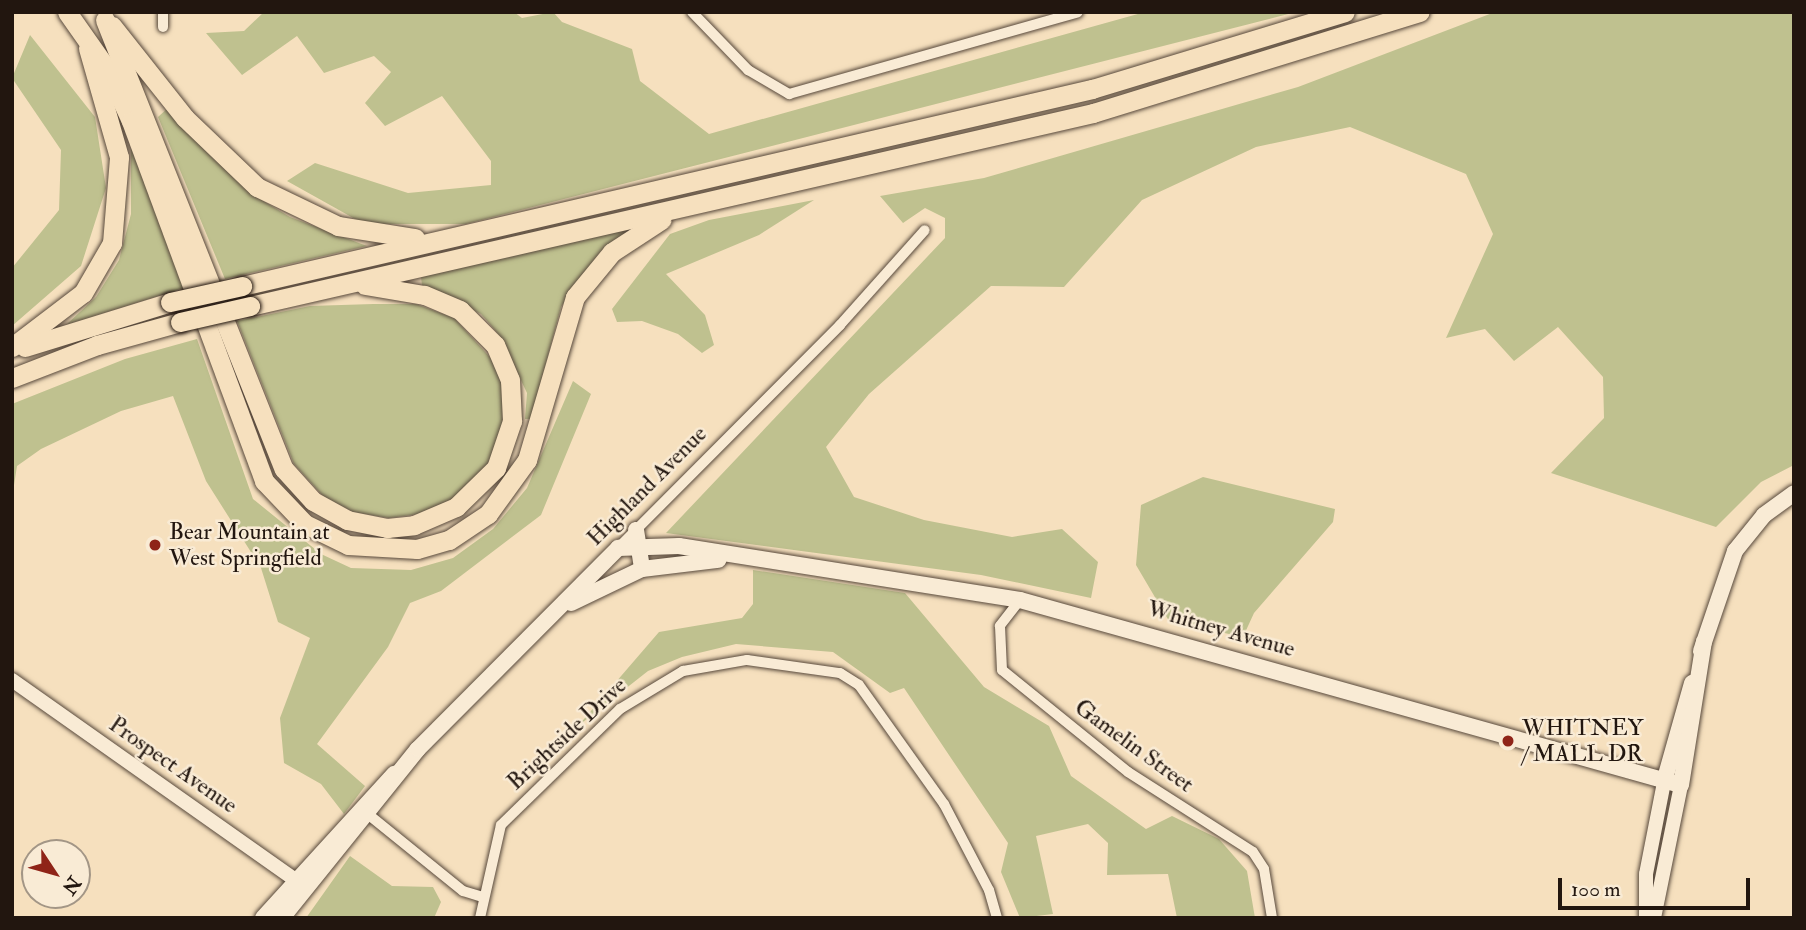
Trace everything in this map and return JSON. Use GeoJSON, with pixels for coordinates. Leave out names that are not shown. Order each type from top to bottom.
{"type":"FeatureCollection","features":[{"type":"Feature","properties":{"kind":"highway"},"geometry":{"type":"LineString","coordinates":[[67,12],[87,40],[131,121],[264,481],[304,524],[348,545],[417,549],[449,540],[488,514],[527,460],[562,328],[581,287],[624,243],[691,206]]}},
{"type":"Feature","properties":{"kind":"highway"},"geometry":{"type":"LineString","coordinates":[[12,353],[170,302],[1092,89],[1345,12]]}},
{"type":"Feature","properties":{"kind":"highway"},"geometry":{"type":"LineString","coordinates":[[12,378],[97,345],[180,322],[691,206],[1153,97],[1420,12]]}},
{"type":"Feature","properties":{"kind":"highway"},"geometry":{"type":"LineString","coordinates":[[103,16],[209,144],[271,196],[354,231],[444,238]]}},
{"type":"Feature","properties":{"kind":"highway"},"geometry":{"type":"LineString","coordinates":[[103,16],[285,469],[313,500],[347,520],[387,528],[427,521],[469,497],[501,457],[513,407],[506,369],[487,334],[450,304],[350,284]]}},
{"type":"Feature","properties":{"kind":"highway"},"geometry":{"type":"LineString","coordinates":[[12,346],[90,285],[115,231],[119,157],[87,40]]}},
{"type":"Feature","properties":{"kind":"main road"},"geometry":{"type":"LineString","coordinates":[[1664,782],[1704,642],[1735,551],[1764,515],[1794,493]]}},
{"type":"Feature","properties":{"kind":"main road","name":"Whitney Avenue"},"geometry":{"type":"LineString","coordinates":[[618,548],[638,537],[756,559],[1020,600],[1338,684],[1681,785]]}},
{"type":"Feature","properties":{"kind":"main road"},"geometry":{"type":"LineString","coordinates":[[638,537],[642,569]]}},
{"type":"Feature","properties":{"kind":"main road","name":"Highland Avenue"},"geometry":{"type":"LineString","coordinates":[[282,918],[302,883],[378,785],[399,770],[618,548]]}},
{"type":"Feature","properties":{"kind":"main road","name":"Whitney Avenue"},"geometry":{"type":"LineString","coordinates":[[551,615],[642,569],[756,559]]}},
{"type":"Feature","properties":{"kind":"main road"},"geometry":{"type":"LineString","coordinates":[[1681,785],[1704,642]]}},
{"type":"Feature","properties":{"kind":"main road","name":"Highland Avenue"},"geometry":{"type":"LineString","coordinates":[[263,918],[302,883],[369,814],[399,770]]}},
{"type":"Feature","properties":{"kind":"street"},"geometry":{"type":"LineString","coordinates":[[163,12],[163,27]]}},
{"type":"Feature","properties":{"kind":"street"},"geometry":{"type":"LineString","coordinates":[[692,12],[748,70],[789,94],[1078,12]]}},
{"type":"Feature","properties":{"kind":"street","name":"Highland Avenue"},"geometry":{"type":"LineString","coordinates":[[638,537],[840,325],[925,230]]}},
{"type":"Feature","properties":{"kind":"street","name":"Gamelin Street"},"geometry":{"type":"LineString","coordinates":[[1020,600],[1000,626],[1002,670],[1128,772],[1253,852],[1264,869],[1272,918]]}},
{"type":"Feature","properties":{"kind":"street","name":"Brightside Drive"},"geometry":{"type":"LineString","coordinates":[[480,918],[495,837],[507,818],[633,698],[709,665],[747,660],[823,670],[859,685],[944,804],[989,890],[997,918]]}},
{"type":"Feature","properties":{"kind":"street","name":"Prospect Avenue"},"geometry":{"type":"LineString","coordinates":[[12,680],[302,883]]}},
{"type":"Feature","properties":{"kind":"street"},"geometry":{"type":"LineString","coordinates":[[1646,918],[1646,874],[1664,782]]}},
{"type":"Feature","properties":{"kind":"street"},"geometry":{"type":"LineString","coordinates":[[1654,918],[1681,785]]}},
{"type":"Feature","properties":{"kind":"street"},"geometry":{"type":"LineString","coordinates":[[369,814],[463,891],[483,897]]}},
{"type":"Feature","properties":{"kind":"green space"},"geometry":{"type":"Polygon","coordinates":[[[264,12],[514,12],[522,18],[553,12],[562,22],[632,49],[640,81],[709,134],[1145,12],[1296,12],[466,224],[364,224],[287,181],[315,163],[408,193],[491,185],[491,161],[442,96],[385,126],[365,103],[391,72],[374,56],[324,73],[297,36],[242,75],[206,33],[244,31],[264,12]]]}},
{"type":"Feature","properties":{"kind":"green space"},"geometry":{"type":"Polygon","coordinates":[[[1495,12],[1794,12],[1794,465],[1761,482],[1716,527],[1551,473],[1604,418],[1603,377],[1558,327],[1514,361],[1485,329],[1446,338],[1493,234],[1466,174],[1350,127],[1256,147],[1142,200],[1064,287],[991,286],[869,394],[826,447],[854,497],[924,520],[1012,537],[1062,529],[1098,562],[1091,598],[981,575],[666,533],[945,238],[945,218],[925,208],[903,223],[880,196],[984,178],[1298,87],[1495,12]]]}},
{"type":"Feature","properties":{"kind":"green space"},"geometry":{"type":"Polygon","coordinates":[[[30,35],[95,117],[106,188],[81,266],[12,326],[12,268],[59,210],[61,150],[12,78],[30,35]]]}},
{"type":"Feature","properties":{"kind":"green space"},"geometry":{"type":"Polygon","coordinates":[[[169,107],[253,195],[290,217],[367,246],[225,279],[158,117],[169,107]]]}},
{"type":"Feature","properties":{"kind":"green space"},"geometry":{"type":"Polygon","coordinates":[[[131,143],[187,287],[66,325],[96,297],[119,260],[131,214],[131,143]]]}},
{"type":"Feature","properties":{"kind":"green space"},"geometry":{"type":"Polygon","coordinates":[[[814,200],[759,235],[666,274],[705,315],[714,345],[702,353],[678,334],[642,321],[617,322],[612,309],[670,234],[709,220],[814,200]]]}},
{"type":"Feature","properties":{"kind":"green space"},"geometry":{"type":"Polygon","coordinates":[[[624,228],[629,231],[600,252],[561,307],[531,419],[525,419],[527,393],[500,336],[481,314],[422,285],[421,277],[624,228]]]}},
{"type":"Feature","properties":{"kind":"green space"},"geometry":{"type":"Polygon","coordinates":[[[416,304],[454,318],[498,366],[505,401],[501,437],[484,471],[458,498],[426,513],[389,518],[353,512],[323,496],[294,464],[237,321],[310,306],[416,304]]]}},
{"type":"Feature","properties":{"kind":"green space"},"geometry":{"type":"Polygon","coordinates":[[[197,339],[253,499],[321,554],[351,568],[411,570],[453,558],[493,529],[527,488],[573,381],[591,394],[541,515],[441,591],[410,603],[388,647],[317,744],[365,786],[344,814],[321,784],[284,763],[280,718],[310,638],[278,622],[261,568],[206,481],[173,396],[121,411],[41,449],[17,466],[12,498],[12,404],[125,359],[197,339]]]}},
{"type":"Feature","properties":{"kind":"green space"},"geometry":{"type":"Polygon","coordinates":[[[1203,477],[1335,509],[1333,522],[1254,613],[1243,637],[1169,621],[1136,565],[1141,505],[1203,477]]]}},
{"type":"Feature","properties":{"kind":"green space"},"geometry":{"type":"Polygon","coordinates":[[[753,570],[905,593],[984,687],[1049,726],[1071,776],[1146,829],[1172,816],[1219,839],[1247,871],[1255,918],[1177,918],[1168,874],[1107,875],[1108,843],[1088,824],[1036,836],[1053,914],[1020,918],[1001,872],[1008,843],[904,688],[890,693],[833,652],[736,644],[682,657],[648,671],[578,726],[659,632],[742,618],[753,604],[753,570]]]}},
{"type":"Feature","properties":{"kind":"green space"},"geometry":{"type":"Polygon","coordinates":[[[350,856],[392,886],[433,887],[441,902],[434,918],[306,918],[350,856]]]}},
{"type":"Feature","properties":{"kind":"place","name":"Bear Mountain at West Springfield"},"geometry":{"type":"Point","coordinates":[155,545]}},
{"type":"Feature","properties":{"kind":"place","name":"WHITNEY / MALL DR"},"geometry":{"type":"Point","coordinates":[1508,741]}}]}
